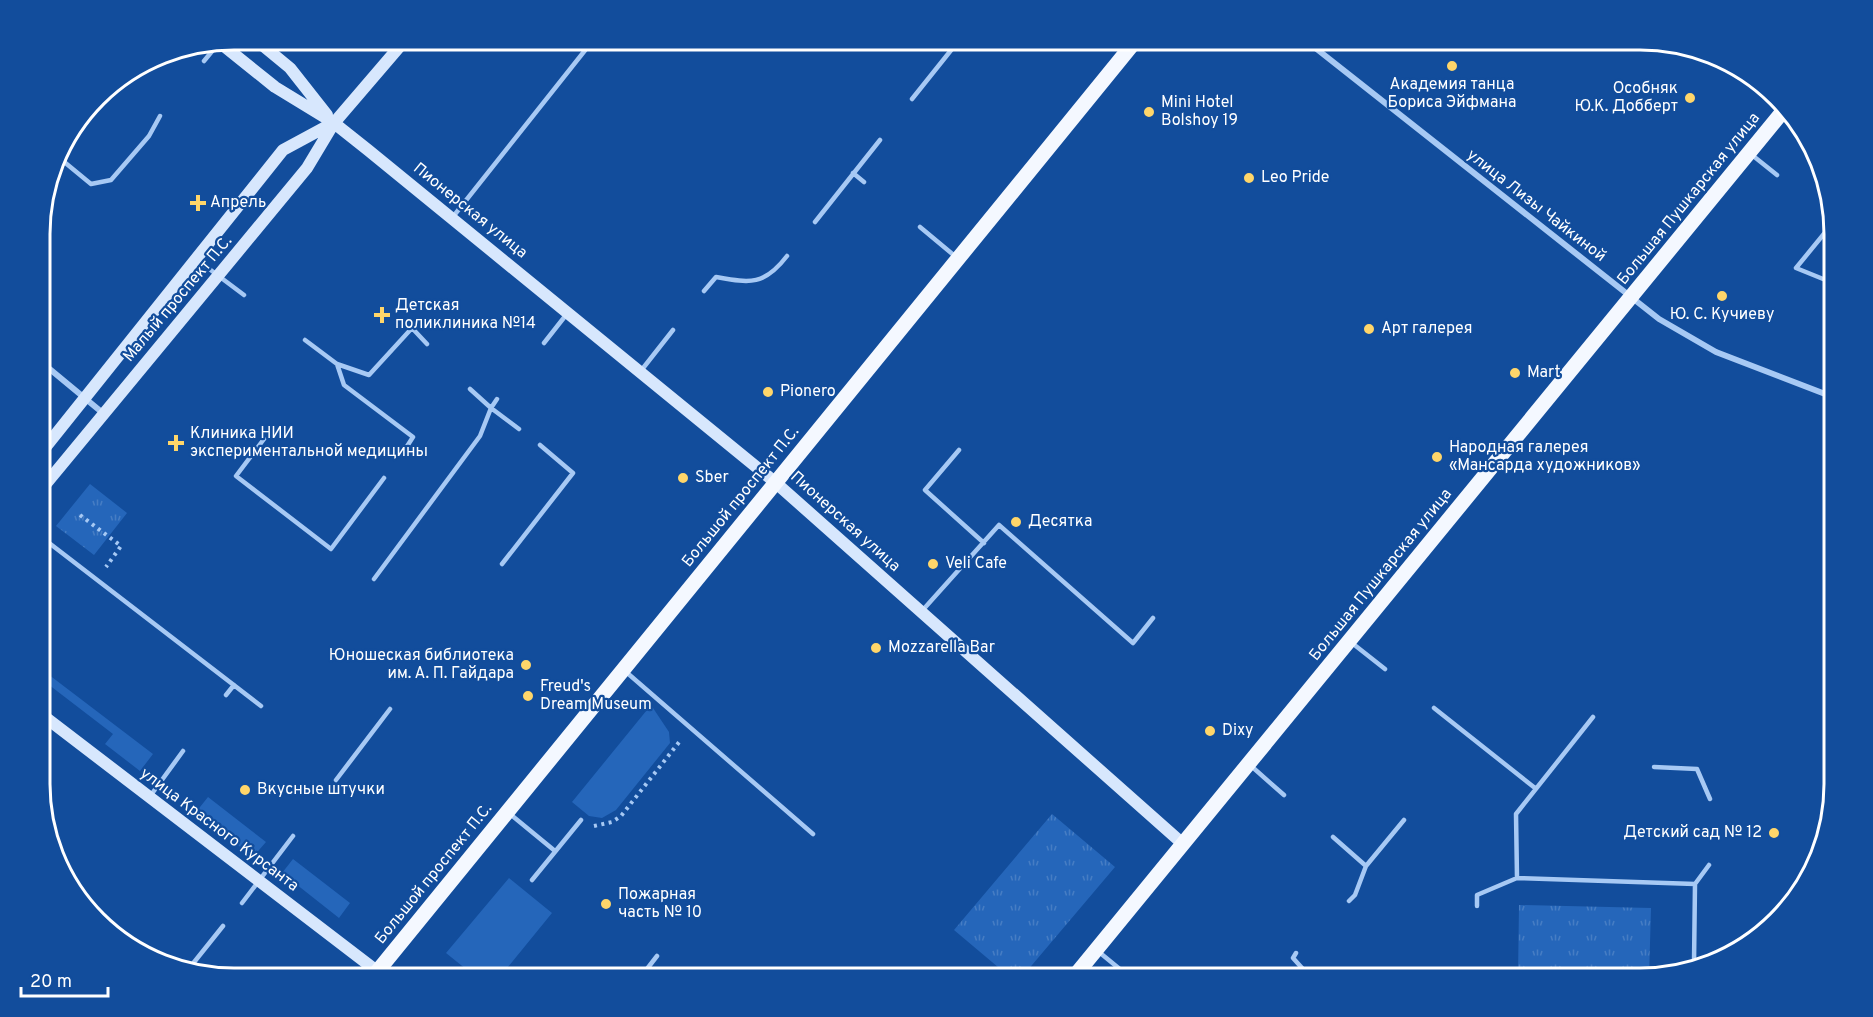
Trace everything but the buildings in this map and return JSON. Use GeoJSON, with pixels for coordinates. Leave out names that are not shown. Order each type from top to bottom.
{"type":"FeatureCollection","features":[{"type":"Feature","properties":{"kind":"main road","name":"Большой проспект П.С."},"geometry":{"type":"LineString","coordinates":[[385,968],[623,669],[1128,50]]}},
{"type":"Feature","properties":{"kind":"main road","name":"Большая Пушкарская улица"},"geometry":{"type":"LineString","coordinates":[[1082,967],[1780,115]]}},
{"type":"Feature","properties":{"kind":"street","name":"Пионерская улица"},"geometry":{"type":"LineString","coordinates":[[229,50],[275,87],[334,123],[776,483],[1183,844]]}},
{"type":"Feature","properties":{"kind":"street","name":"Пионерская улица"},"geometry":{"type":"LineString","coordinates":[[268,50],[290,68],[334,123]]}},
{"type":"Feature","properties":{"kind":"street","name":"Малый проспект П.С."},"geometry":{"type":"LineString","coordinates":[[50,479],[307,168],[334,123],[397,50]]}},
{"type":"Feature","properties":{"kind":"street","name":"улица Лизы Чайкиной"},"geometry":{"type":"LineString","coordinates":[[1318,50],[1630,298],[1698,344],[1824,393]]}},
{"type":"Feature","properties":{"kind":"street","name":"Малый проспект П.С."},"geometry":{"type":"LineString","coordinates":[[50,441],[283,150],[334,123]]}},
{"type":"Feature","properties":{"kind":"street"},"geometry":{"type":"LineString","coordinates":[[50,370],[104,414]]}},
{"type":"Feature","properties":{"kind":"street","name":"улица Красного Курсанта"},"geometry":{"type":"LineString","coordinates":[[50,722],[369,968]]}},
{"type":"Feature","properties":{"kind":"lane"},"geometry":{"type":"LineString","coordinates":[[452,218],[585,50]]}},
{"type":"Feature","properties":{"kind":"lane"},"geometry":{"type":"LineString","coordinates":[[912,99],[951,50]]}},
{"type":"Feature","properties":{"kind":"lane"},"geometry":{"type":"LineString","coordinates":[[204,61],[212,51]]}},
{"type":"Feature","properties":{"kind":"lane"},"geometry":{"type":"LineString","coordinates":[[64,161],[91,183],[111,180],[149,136],[160,116]]}},
{"type":"Feature","properties":{"kind":"lane"},"geometry":{"type":"LineString","coordinates":[[815,222],[880,140]]}},
{"type":"Feature","properties":{"kind":"lane"},"geometry":{"type":"LineString","coordinates":[[1750,153],[1778,175]]}},
{"type":"Feature","properties":{"kind":"lane"},"geometry":{"type":"LineString","coordinates":[[853,173],[864,182]]}},
{"type":"Feature","properties":{"kind":"lane"},"geometry":{"type":"LineString","coordinates":[[920,227],[958,259]]}},
{"type":"Feature","properties":{"kind":"lane"},"geometry":{"type":"LineString","coordinates":[[1824,232],[1796,268],[1824,279]]}},
{"type":"Feature","properties":{"kind":"lane"},"geometry":{"type":"LineString","coordinates":[[704,291],[716,277],[749,283],[775,272],[788,256]]}},
{"type":"Feature","properties":{"kind":"lane"},"geometry":{"type":"LineString","coordinates":[[196,259],[244,295]]}},
{"type":"Feature","properties":{"kind":"lane"},"geometry":{"type":"LineString","coordinates":[[544,343],[568,313]]}},
{"type":"Feature","properties":{"kind":"lane"},"geometry":{"type":"LineString","coordinates":[[305,340],[337,364],[369,375],[412,328],[427,345]]}},
{"type":"Feature","properties":{"kind":"lane"},"geometry":{"type":"LineString","coordinates":[[640,372],[673,330]]}},
{"type":"Feature","properties":{"kind":"lane"},"geometry":{"type":"LineString","coordinates":[[337,364],[344,385],[414,437],[404,451]]}},
{"type":"Feature","properties":{"kind":"lane"},"geometry":{"type":"LineString","coordinates":[[470,389],[519,429]]}},
{"type":"Feature","properties":{"kind":"lane"},"geometry":{"type":"LineString","coordinates":[[374,579],[480,436],[497,399]]}},
{"type":"Feature","properties":{"kind":"lane"},"geometry":{"type":"LineString","coordinates":[[264,439],[237,476],[331,549],[384,478]]}},
{"type":"Feature","properties":{"kind":"lane"},"geometry":{"type":"LineString","coordinates":[[501,564],[573,473],[540,445]]}},
{"type":"Feature","properties":{"kind":"lane"},"geometry":{"type":"LineString","coordinates":[[959,450],[925,490],[984,543]]}},
{"type":"Feature","properties":{"kind":"lane"},"geometry":{"type":"LineString","coordinates":[[921,612],[999,525],[1133,643],[1153,618]]}},
{"type":"Feature","properties":{"kind":"lane"},"geometry":{"type":"LineString","coordinates":[[50,544],[261,706]]}},
{"type":"Feature","properties":{"kind":"lane"},"geometry":{"type":"LineString","coordinates":[[1350,641],[1385,669]]}},
{"type":"Feature","properties":{"kind":"lane"},"geometry":{"type":"LineString","coordinates":[[623,669],[692,726],[813,834]]}},
{"type":"Feature","properties":{"kind":"lane"},"geometry":{"type":"LineString","coordinates":[[226,696],[234,685]]}},
{"type":"Feature","properties":{"kind":"lane"},"geometry":{"type":"LineString","coordinates":[[1434,708],[1535,788]]}},
{"type":"Feature","properties":{"kind":"lane"},"geometry":{"type":"LineString","coordinates":[[336,780],[390,709]]}},
{"type":"Feature","properties":{"kind":"lane"},"geometry":{"type":"LineString","coordinates":[[1517,878],[1516,814],[1593,717]]}},
{"type":"Feature","properties":{"kind":"lane"},"geometry":{"type":"LineString","coordinates":[[149,797],[183,751]]}},
{"type":"Feature","properties":{"kind":"lane"},"geometry":{"type":"LineString","coordinates":[[1249,764],[1284,795]]}},
{"type":"Feature","properties":{"kind":"lane"},"geometry":{"type":"LineString","coordinates":[[1654,767],[1698,769],[1710,799]]}},
{"type":"Feature","properties":{"kind":"lane"},"geometry":{"type":"LineString","coordinates":[[508,812],[555,851]]}},
{"type":"Feature","properties":{"kind":"lane"},"geometry":{"type":"LineString","coordinates":[[532,880],[580,820]]}},
{"type":"Feature","properties":{"kind":"lane"},"geometry":{"type":"LineString","coordinates":[[1349,901],[1355,895],[1366,866],[1404,820]]}},
{"type":"Feature","properties":{"kind":"lane"},"geometry":{"type":"LineString","coordinates":[[242,903],[293,836]]}},
{"type":"Feature","properties":{"kind":"lane"},"geometry":{"type":"LineString","coordinates":[[1333,837],[1366,866]]}},
{"type":"Feature","properties":{"kind":"lane"},"geometry":{"type":"LineString","coordinates":[[1694,959],[1695,884],[1709,865]]}},
{"type":"Feature","properties":{"kind":"lane"},"geometry":{"type":"LineString","coordinates":[[1478,906],[1478,895],[1517,878],[1695,884]]}},
{"type":"Feature","properties":{"kind":"lane"},"geometry":{"type":"LineString","coordinates":[[193,963],[223,926]]}},
{"type":"Feature","properties":{"kind":"lane"},"geometry":{"type":"LineString","coordinates":[[1096,950],[1118,967]]}},
{"type":"Feature","properties":{"kind":"lane"},"geometry":{"type":"LineString","coordinates":[[1296,953],[1293,958],[1301,967]]}},
{"type":"Feature","properties":{"kind":"lane"},"geometry":{"type":"LineString","coordinates":[[648,968],[657,956]]}},
{"type":"Feature","properties":{"kind":"path"},"geometry":{"type":"LineString","coordinates":[[80,515],[121,546],[96,579]]}},
{"type":"Feature","properties":{"kind":"path"},"geometry":{"type":"LineString","coordinates":[[580,820],[588,825],[599,826],[621,816],[692,726]]}},
{"type":"Feature","properties":{"kind":"green space"},"geometry":{"type":"Polygon","coordinates":[[[90,484],[127,513],[94,555],[56,526],[90,484]]]}},
{"type":"Feature","properties":{"kind":"green space"},"geometry":{"type":"Polygon","coordinates":[[[50,676],[153,754],[140,771],[105,744],[113,734],[50,686],[50,676]]]}},
{"type":"Feature","properties":{"kind":"green space"},"geometry":{"type":"Polygon","coordinates":[[[651,705],[669,732],[670,743],[616,810],[602,818],[589,816],[572,802],[651,705]]]}},
{"type":"Feature","properties":{"kind":"green space"},"geometry":{"type":"Polygon","coordinates":[[[208,797],[266,842],[253,857],[196,812],[208,797]]]}},
{"type":"Feature","properties":{"kind":"green space"},"geometry":{"type":"Polygon","coordinates":[[[1052,814],[1115,867],[1030,967],[998,967],[954,930],[1052,814]]]}},
{"type":"Feature","properties":{"kind":"green space"},"geometry":{"type":"Polygon","coordinates":[[[293,859],[350,903],[339,918],[282,873],[293,859]]]}},
{"type":"Feature","properties":{"kind":"green space"},"geometry":{"type":"Polygon","coordinates":[[[509,878],[552,913],[507,968],[464,968],[446,953],[509,878]]]}},
{"type":"Feature","properties":{"kind":"green space"},"geometry":{"type":"Polygon","coordinates":[[[1519,905],[1651,908],[1649,967],[1518,967],[1519,905]]]}},
{"type":"Feature","properties":{"kind":"place","name":"Академия танца Бориса Эйфмана"},"geometry":{"type":"Point","coordinates":[1452,66]}},
{"type":"Feature","properties":{"kind":"place","name":"Особняк Ю.К. Добберт"},"geometry":{"type":"Point","coordinates":[1690,98]}},
{"type":"Feature","properties":{"kind":"place","name":"Mini Hotel Bolshoy 19"},"geometry":{"type":"Point","coordinates":[1149,112]}},
{"type":"Feature","properties":{"kind":"place","name":"Leo Pride"},"geometry":{"type":"Point","coordinates":[1249,178]}},
{"type":"Feature","properties":{"kind":"place","name":"Апрель"},"geometry":{"type":"Point","coordinates":[198,203]}},
{"type":"Feature","properties":{"kind":"place","name":"Ю. С. Кучиеву"},"geometry":{"type":"Point","coordinates":[1722,296]}},
{"type":"Feature","properties":{"kind":"place","name":"Детская поликлиника №14"},"geometry":{"type":"Point","coordinates":[382,315]}},
{"type":"Feature","properties":{"kind":"place","name":"Арт галерея"},"geometry":{"type":"Point","coordinates":[1369,329]}},
{"type":"Feature","properties":{"kind":"place","name":"Mart"},"geometry":{"type":"Point","coordinates":[1515,373]}},
{"type":"Feature","properties":{"kind":"place","name":"Pionero"},"geometry":{"type":"Point","coordinates":[768,392]}},
{"type":"Feature","properties":{"kind":"place","name":"Клиника НИИ экспериментальной медицины"},"geometry":{"type":"Point","coordinates":[176,443]}},
{"type":"Feature","properties":{"kind":"place","name":"Народная галерея «Мансарда художников»"},"geometry":{"type":"Point","coordinates":[1437,457]}},
{"type":"Feature","properties":{"kind":"place","name":"Sber"},"geometry":{"type":"Point","coordinates":[683,478]}},
{"type":"Feature","properties":{"kind":"place","name":"Десятка"},"geometry":{"type":"Point","coordinates":[1016,522]}},
{"type":"Feature","properties":{"kind":"place","name":"Veli Cafe"},"geometry":{"type":"Point","coordinates":[933,564]}},
{"type":"Feature","properties":{"kind":"place","name":"Mozzarella Bar"},"geometry":{"type":"Point","coordinates":[876,648]}},
{"type":"Feature","properties":{"kind":"place","name":"Юношеская библиотека им. А. П. Гайдара"},"geometry":{"type":"Point","coordinates":[526,665]}},
{"type":"Feature","properties":{"kind":"place","name":"Freud's Dream Museum"},"geometry":{"type":"Point","coordinates":[528,696]}},
{"type":"Feature","properties":{"kind":"place","name":"Dixy"},"geometry":{"type":"Point","coordinates":[1210,731]}},
{"type":"Feature","properties":{"kind":"place","name":"Вкусные штучки"},"geometry":{"type":"Point","coordinates":[245,790]}},
{"type":"Feature","properties":{"kind":"place","name":"Детский сад № 12"},"geometry":{"type":"Point","coordinates":[1774,833]}},
{"type":"Feature","properties":{"kind":"place","name":"Пожарная часть № 10"},"geometry":{"type":"Point","coordinates":[606,904]}}]}
